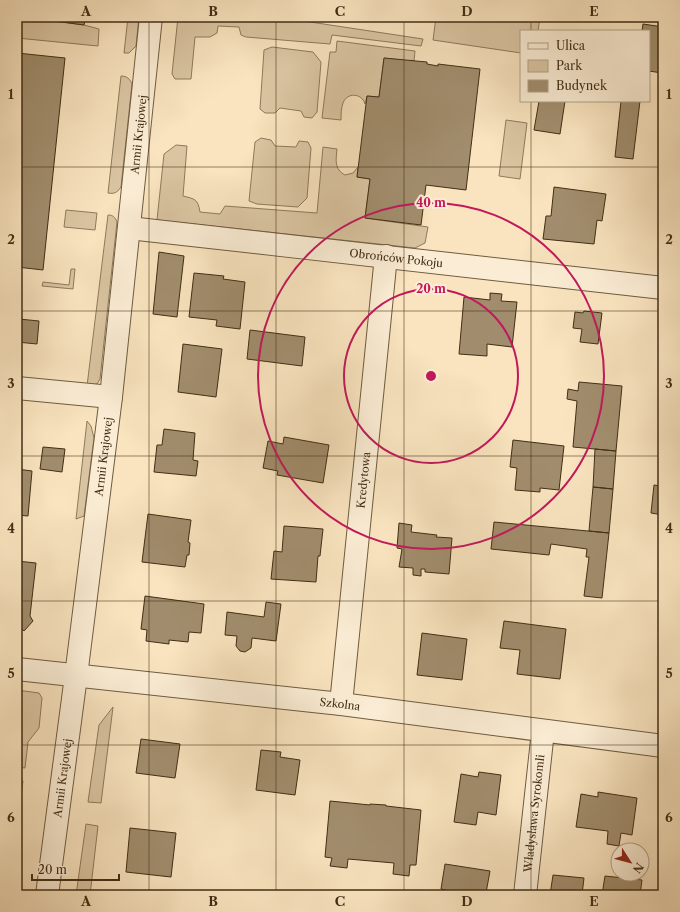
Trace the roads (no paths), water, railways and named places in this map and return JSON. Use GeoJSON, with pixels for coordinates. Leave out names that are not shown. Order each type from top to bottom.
{"type":"FeatureCollection","features":[{"type":"Feature","properties":{"kind":"street","name":"Armii Krajowej"},"geometry":{"type":"LineString","coordinates":[[47,895],[111,398],[152,17]]}},
{"type":"Feature","properties":{"kind":"street","name":"Obrońców Pokoju"},"geometry":{"type":"LineString","coordinates":[[129,228],[663,288]]}},
{"type":"Feature","properties":{"kind":"street","name":"Kredytowa"},"geometry":{"type":"LineString","coordinates":[[341,704],[386,256]]}},
{"type":"Feature","properties":{"kind":"street"},"geometry":{"type":"LineString","coordinates":[[17,388],[111,398]]}},
{"type":"Feature","properties":{"kind":"street","name":"Szkolna"},"geometry":{"type":"LineString","coordinates":[[17,669],[341,704],[663,746]]}},
{"type":"Feature","properties":{"kind":"street","name":"Władysława Syrokomli"},"geometry":{"type":"LineString","coordinates":[[525,895],[543,731]]}}]}
